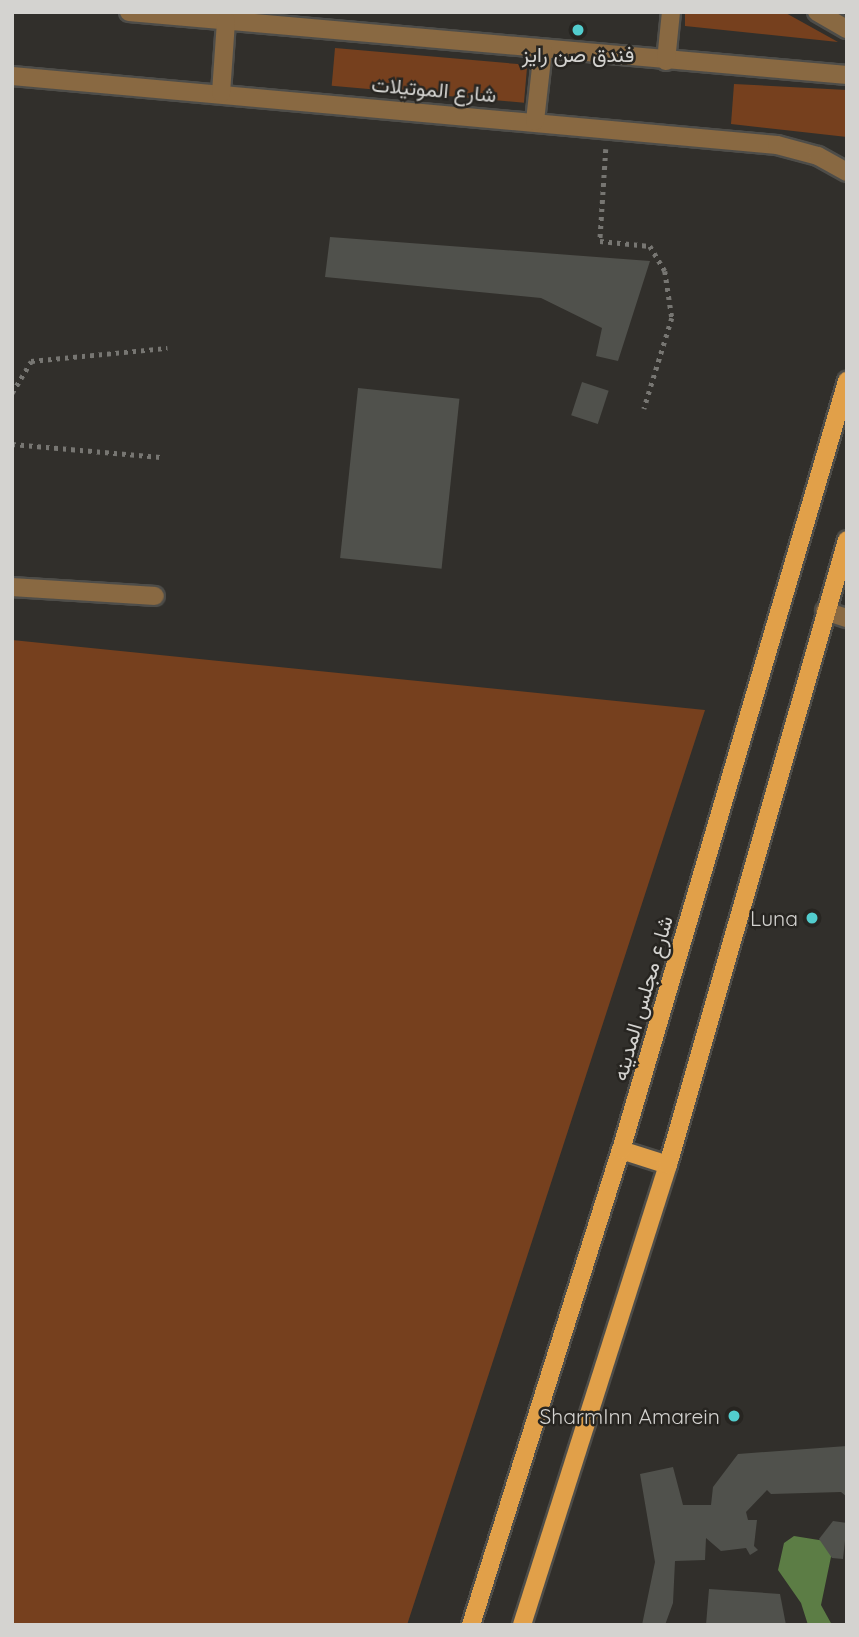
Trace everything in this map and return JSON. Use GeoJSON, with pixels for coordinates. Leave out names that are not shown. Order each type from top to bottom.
{"type":"FeatureCollection","features":[{"type":"Feature","properties":{"kind":"main road","name":"شارع مجلس المدينه"},"geometry":{"type":"LineString","coordinates":[[471,1625],[621,1150],[847,382]]}},
{"type":"Feature","properties":{"kind":"main road"},"geometry":{"type":"LineString","coordinates":[[522,1625],[668,1165],[847,540]]}},
{"type":"Feature","properties":{"kind":"main road"},"geometry":{"type":"LineString","coordinates":[[621,1150],[668,1165]]}},
{"type":"Feature","properties":{"kind":"street"},"geometry":{"type":"LineString","coordinates":[[130,12],[847,75]]}},
{"type":"Feature","properties":{"kind":"street"},"geometry":{"type":"LineString","coordinates":[[666,61],[671,12]]}},
{"type":"Feature","properties":{"kind":"street"},"geometry":{"type":"LineString","coordinates":[[817,12],[847,29]]}},
{"type":"Feature","properties":{"kind":"street"},"geometry":{"type":"LineString","coordinates":[[221,93],[226,21]]}},
{"type":"Feature","properties":{"kind":"street"},"geometry":{"type":"LineString","coordinates":[[535,121],[543,50]]}},
{"type":"Feature","properties":{"kind":"street","name":"شارع الموتيلات"},"geometry":{"type":"LineString","coordinates":[[12,76],[607,127],[777,145],[818,156],[847,172]]}},
{"type":"Feature","properties":{"kind":"street"},"geometry":{"type":"LineString","coordinates":[[12,587],[155,596]]}},
{"type":"Feature","properties":{"kind":"street"},"geometry":{"type":"LineString","coordinates":[[825,611],[847,618]]}},
{"type":"Feature","properties":{"kind":"path"},"geometry":{"type":"LineString","coordinates":[[607,127],[600,241],[650,246],[665,271],[672,318],[644,409]]}},
{"type":"Feature","properties":{"kind":"path"},"geometry":{"type":"LineString","coordinates":[[12,393],[31,361],[167,348]]}},
{"type":"Feature","properties":{"kind":"path"},"geometry":{"type":"LineString","coordinates":[[12,444],[160,457]]}},
{"type":"Feature","properties":{"kind":"shaded area"},"geometry":{"type":"Polygon","coordinates":[[[685,12],[784,12],[838,42],[685,26],[685,12]]]}},
{"type":"Feature","properties":{"kind":"shaded area"},"geometry":{"type":"Polygon","coordinates":[[[335,48],[527,65],[524,103],[332,86],[335,48]]]}},
{"type":"Feature","properties":{"kind":"shaded area"},"geometry":{"type":"Polygon","coordinates":[[[734,84],[847,90],[847,137],[731,124],[734,84]]]}},
{"type":"Feature","properties":{"kind":"shaded area"},"geometry":{"type":"Polygon","coordinates":[[[12,640],[705,710],[407,1625],[12,1625],[12,640]]]}},
{"type":"Feature","properties":{"kind":"shaded area"},"geometry":{"type":"Polygon","coordinates":[[[794,1536],[825,1541],[832,1552],[821,1605],[832,1625],[808,1625],[801,1603],[778,1570],[784,1543],[794,1536]]]}},
{"type":"Feature","properties":{"kind":"building"},"geometry":{"type":"Polygon","coordinates":[[[330,237],[650,261],[618,361],[596,356],[602,328],[541,298],[325,277],[330,237]]]}},
{"type":"Feature","properties":{"kind":"building"},"geometry":{"type":"Polygon","coordinates":[[[582,382],[609,391],[598,424],[571,415],[582,382]]]}},
{"type":"Feature","properties":{"kind":"building"},"geometry":{"type":"Polygon","coordinates":[[[358,388],[459,399],[442,569],[340,558],[358,388]]]}},
{"type":"Feature","properties":{"kind":"building","name":"SharmInn Amarein"},"geometry":{"type":"Polygon","coordinates":[[[847,1446],[847,1497],[841,1492],[771,1494],[767,1490],[746,1512],[748,1520],[757,1520],[754,1546],[758,1550],[750,1555],[746,1548],[721,1551],[706,1538],[705,1560],[675,1561],[673,1603],[665,1625],[642,1625],[655,1562],[640,1474],[673,1467],[683,1505],[711,1505],[713,1487],[738,1454],[847,1446]]]}},
{"type":"Feature","properties":{"kind":"building"},"geometry":{"type":"Polygon","coordinates":[[[833,1521],[847,1523],[843,1559],[832,1558],[819,1539],[833,1521]]]}},
{"type":"Feature","properties":{"kind":"building"},"geometry":{"type":"Polygon","coordinates":[[[709,1589],[780,1594],[786,1625],[706,1625],[709,1589]]]}},
{"type":"Feature","properties":{"kind":"place","name":"فندق صن رايز"},"geometry":{"type":"Point","coordinates":[578,30]}},
{"type":"Feature","properties":{"kind":"place","name":"Luna"},"geometry":{"type":"Point","coordinates":[812,918]}},
{"type":"Feature","properties":{"kind":"place","name":"SharmInn Amarein"},"geometry":{"type":"Point","coordinates":[734,1416]}}]}
